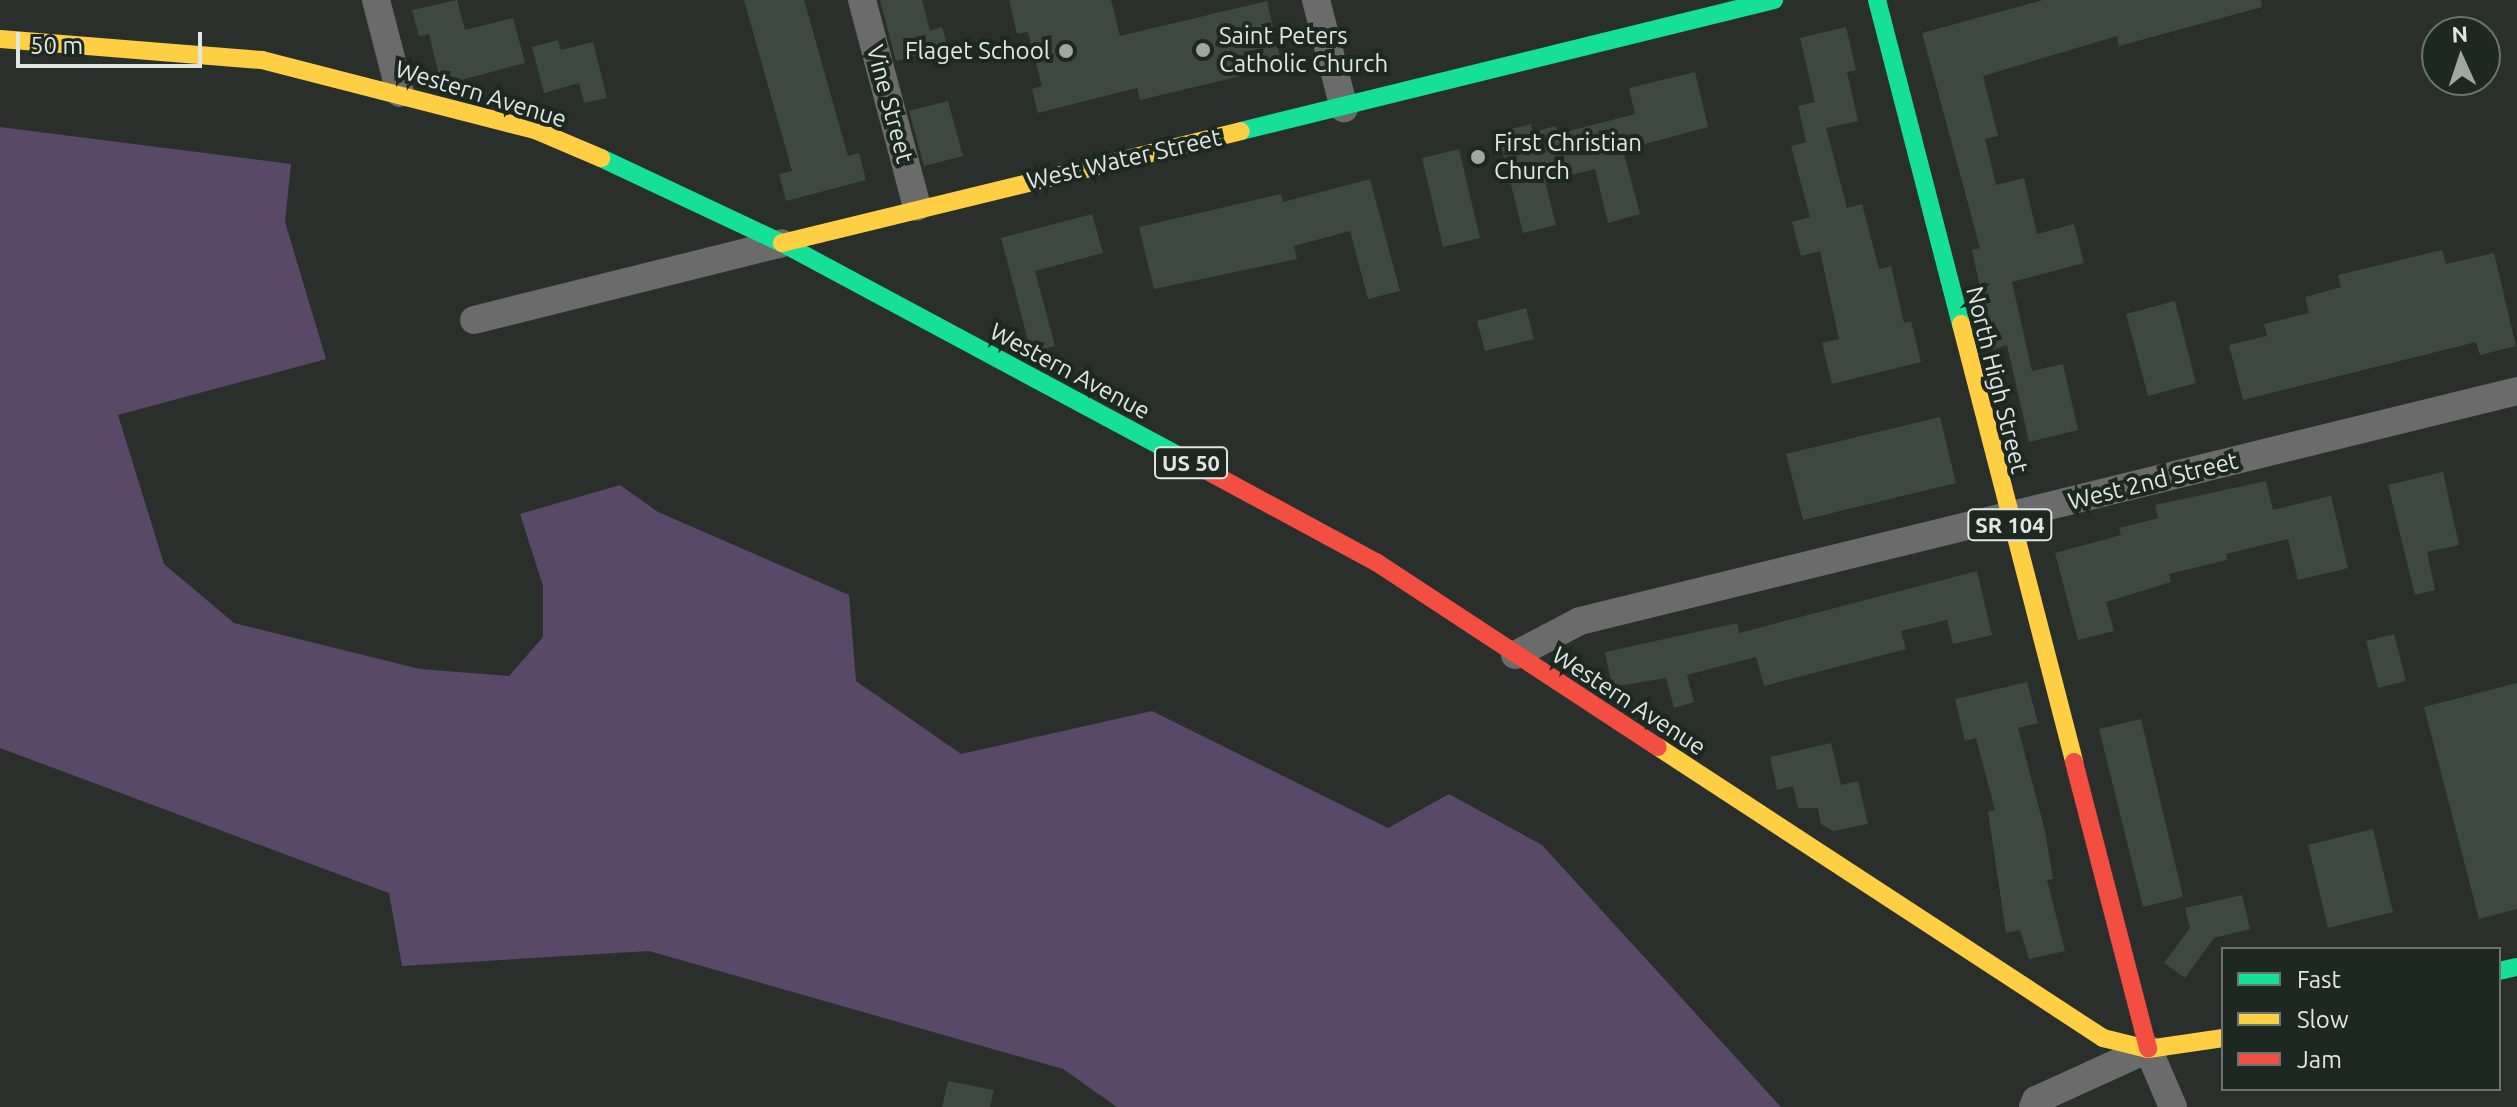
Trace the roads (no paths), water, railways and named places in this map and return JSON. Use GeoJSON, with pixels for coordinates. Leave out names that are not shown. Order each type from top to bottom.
{"type":"FeatureCollection","features":[{"type":"Feature","properties":{"kind":"main road","name":"West Water Street"},"geometry":{"type":"LineString","coordinates":[[782,243],[917,207],[1344,108],[1774,0]]}},
{"type":"Feature","properties":{"kind":"main road","name":"North High Street"},"geometry":{"type":"LineString","coordinates":[[1877,0],[2148,1049]]}},
{"type":"Feature","properties":{"kind":"main road","name":"Western Avenue"},"geometry":{"type":"LineString","coordinates":[[0,39],[262,60],[535,130],[650,178],[782,243],[1376,562],[2103,1038],[2148,1049]]}},
{"type":"Feature","properties":{"kind":"main road","name":"US 50"},"geometry":{"type":"LineString","coordinates":[[2148,1049],[2221,1038]]}},
{"type":"Feature","properties":{"kind":"street"},"geometry":{"type":"LineString","coordinates":[[376,0],[400,93]]}},
{"type":"Feature","properties":{"kind":"street","name":"Vine Street"},"geometry":{"type":"LineString","coordinates":[[862,0],[917,207]]}},
{"type":"Feature","properties":{"kind":"street"},"geometry":{"type":"LineString","coordinates":[[1316,0],[1344,108]]}},
{"type":"Feature","properties":{"kind":"street","name":"West Water Street"},"geometry":{"type":"LineString","coordinates":[[474,320],[782,243]]}},
{"type":"Feature","properties":{"kind":"street","name":"West 2nd Street"},"geometry":{"type":"LineString","coordinates":[[1515,655],[1580,621],[2517,391]]}},
{"type":"Feature","properties":{"kind":"street"},"geometry":{"type":"LineString","coordinates":[[2033,1107],[2036,1100],[2148,1049],[2173,1107]]}},
{"type":"Feature","properties":{"kind":"place","name":"Saint Peters Catholic Church"},"geometry":{"type":"Point","coordinates":[1203,50]}},
{"type":"Feature","properties":{"kind":"place","name":"Flaget School"},"geometry":{"type":"Point","coordinates":[1066,51]}},
{"type":"Feature","properties":{"kind":"place","name":"First Christian Church"},"geometry":{"type":"Point","coordinates":[1478,157]}}]}
